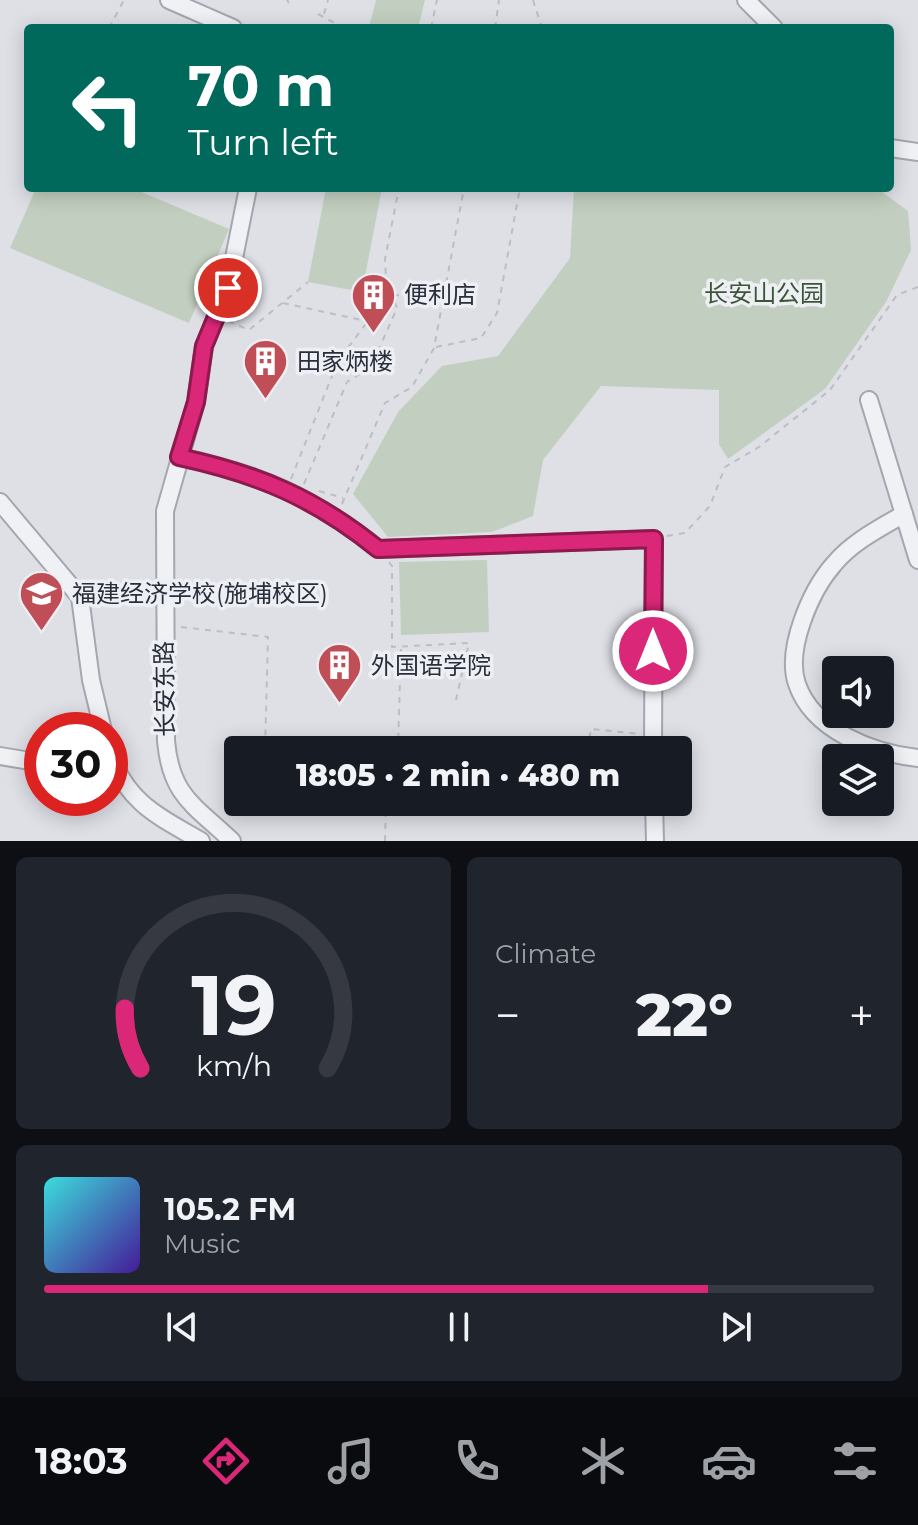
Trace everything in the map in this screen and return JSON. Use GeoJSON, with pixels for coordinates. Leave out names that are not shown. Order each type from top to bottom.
{"type":"FeatureCollection","features":[{"type":"Feature","properties":{"kind":"street"},"geometry":{"type":"LineString","coordinates":[[169,0],[224,24]]}},
{"type":"Feature","properties":{"kind":"street"},"geometry":{"type":"LineString","coordinates":[[746,0],[770,24]]}},
{"type":"Feature","properties":{"kind":"street"},"geometry":{"type":"LineString","coordinates":[[894,149],[918,152]]}},
{"type":"Feature","properties":{"kind":"street","name":"长安东路"},"geometry":{"type":"LineString","coordinates":[[232,841],[178,790],[171,776],[166,741],[165,511],[196,402],[204,346],[228,288],[247,192]]}},
{"type":"Feature","properties":{"kind":"street"},"geometry":{"type":"LineString","coordinates":[[869,400],[918,560]]}},
{"type":"Feature","properties":{"kind":"street"},"geometry":{"type":"LineString","coordinates":[[179,457],[295,487],[338,516],[378,549],[654,539],[653,736]]}},
{"type":"Feature","properties":{"kind":"street"},"geometry":{"type":"LineString","coordinates":[[0,502],[80,597],[91,680],[99,712]]}},
{"type":"Feature","properties":{"kind":"street"},"geometry":{"type":"LineString","coordinates":[[904,514],[862,538],[834,563],[813,594],[797,637],[796,683],[822,721],[856,741],[899,756],[918,758]]}},
{"type":"Feature","properties":{"kind":"street"},"geometry":{"type":"LineString","coordinates":[[0,756],[24,760]]}},
{"type":"Feature","properties":{"kind":"street"},"geometry":{"type":"LineString","coordinates":[[128,791],[141,805]]}},
{"type":"Feature","properties":{"kind":"street"},"geometry":{"type":"LineString","coordinates":[[128,797],[201,841]]}},
{"type":"Feature","properties":{"kind":"street"},"geometry":{"type":"LineString","coordinates":[[654,816],[655,841]]}},
{"type":"Feature","properties":{"kind":"path"},"geometry":{"type":"LineString","coordinates":[[111,24],[124,0]]}},
{"type":"Feature","properties":{"kind":"path"},"geometry":{"type":"LineString","coordinates":[[323,16],[328,0]]}},
{"type":"Feature","properties":{"kind":"path"},"geometry":{"type":"LineString","coordinates":[[432,24],[437,0]]}},
{"type":"Feature","properties":{"kind":"path"},"geometry":{"type":"LineString","coordinates":[[496,24],[499,0]]}},
{"type":"Feature","properties":{"kind":"path"},"geometry":{"type":"LineString","coordinates":[[533,0],[541,24]]}},
{"type":"Feature","properties":{"kind":"path"},"geometry":{"type":"LineString","coordinates":[[318,14],[337,24]]}},
{"type":"Feature","properties":{"kind":"path"},"geometry":{"type":"LineString","coordinates":[[295,487],[347,382],[371,367],[397,308],[386,279],[385,259],[398,192]]}},
{"type":"Feature","properties":{"kind":"path"},"geometry":{"type":"LineString","coordinates":[[338,516],[385,403],[412,387],[434,348],[463,192]]}},
{"type":"Feature","properties":{"kind":"path"},"geometry":{"type":"LineString","coordinates":[[434,348],[481,338],[497,313],[519,192]]}},
{"type":"Feature","properties":{"kind":"path"},"geometry":{"type":"LineString","coordinates":[[295,487],[338,361],[368,321],[386,279]]}},
{"type":"Feature","properties":{"kind":"path"},"geometry":{"type":"LineString","coordinates":[[216,316],[249,330],[308,282]]}},
{"type":"Feature","properties":{"kind":"path"},"geometry":{"type":"LineString","coordinates":[[654,539],[685,533],[710,506],[725,467],[759,447],[830,390],[897,295],[918,287]]}},
{"type":"Feature","properties":{"kind":"path"},"geometry":{"type":"LineString","coordinates":[[392,295],[427,296],[444,290]]}},
{"type":"Feature","properties":{"kind":"path"},"geometry":{"type":"LineString","coordinates":[[283,303],[368,321]]}},
{"type":"Feature","properties":{"kind":"path"},"geometry":{"type":"LineString","coordinates":[[317,490],[344,499]]}},
{"type":"Feature","properties":{"kind":"path"},"geometry":{"type":"LineString","coordinates":[[378,549],[392,566],[392,647],[469,643],[456,700]]}},
{"type":"Feature","properties":{"kind":"path"},"geometry":{"type":"LineString","coordinates":[[164,625],[268,637],[265,736]]}},
{"type":"Feature","properties":{"kind":"path"},"geometry":{"type":"LineString","coordinates":[[398,736],[401,646]]}},
{"type":"Feature","properties":{"kind":"path"},"geometry":{"type":"LineString","coordinates":[[590,736],[591,729],[622,736]]}},
{"type":"Feature","properties":{"kind":"path"},"geometry":{"type":"LineString","coordinates":[[385,841],[386,816]]}},
{"type":"Feature","properties":{"kind":"green space"},"geometry":{"type":"Polygon","coordinates":[[[376,0],[425,0],[419,24],[370,24],[376,0]]]}},
{"type":"Feature","properties":{"kind":"green space"},"geometry":{"type":"Polygon","coordinates":[[[34,192],[141,192],[229,229],[189,323],[10,248],[34,192]]]}},
{"type":"Feature","properties":{"kind":"green space"},"geometry":{"type":"Polygon","coordinates":[[[325,192],[381,192],[362,292],[308,282],[325,192]]]}},
{"type":"Feature","properties":{"kind":"green space","name":"长安山公园"},"geometry":{"type":"Polygon","coordinates":[[[574,192],[882,192],[908,211],[911,250],[886,302],[825,389],[728,459],[719,444],[719,390],[601,386],[543,460],[533,516],[492,532],[388,537],[353,494],[398,412],[442,366],[498,356],[570,258],[574,192]]]}},
{"type":"Feature","properties":{"kind":"green space"},"geometry":{"type":"Polygon","coordinates":[[[487,560],[489,632],[401,635],[399,562],[487,560]]]}},
{"type":"Feature","properties":{"kind":"place","name":"便利店"},"geometry":{"type":"Point","coordinates":[373,334]}},
{"type":"Feature","properties":{"kind":"place","name":"田家炳楼"},"geometry":{"type":"Point","coordinates":[266,401]}},
{"type":"Feature","properties":{"kind":"place","name":"福建经济学校(施埔校区)"},"geometry":{"type":"Point","coordinates":[41,633]}},
{"type":"Feature","properties":{"kind":"place","name":"外国语学院"},"geometry":{"type":"Point","coordinates":[340,705]}},
{"type":"Feature","properties":{"kind":"route"},"geometry":{"type":"LineString","coordinates":[[228,288],[204,346],[196,402],[179,457],[210,463],[287,489],[338,516],[378,549],[654,539],[653,651]]}}]}
